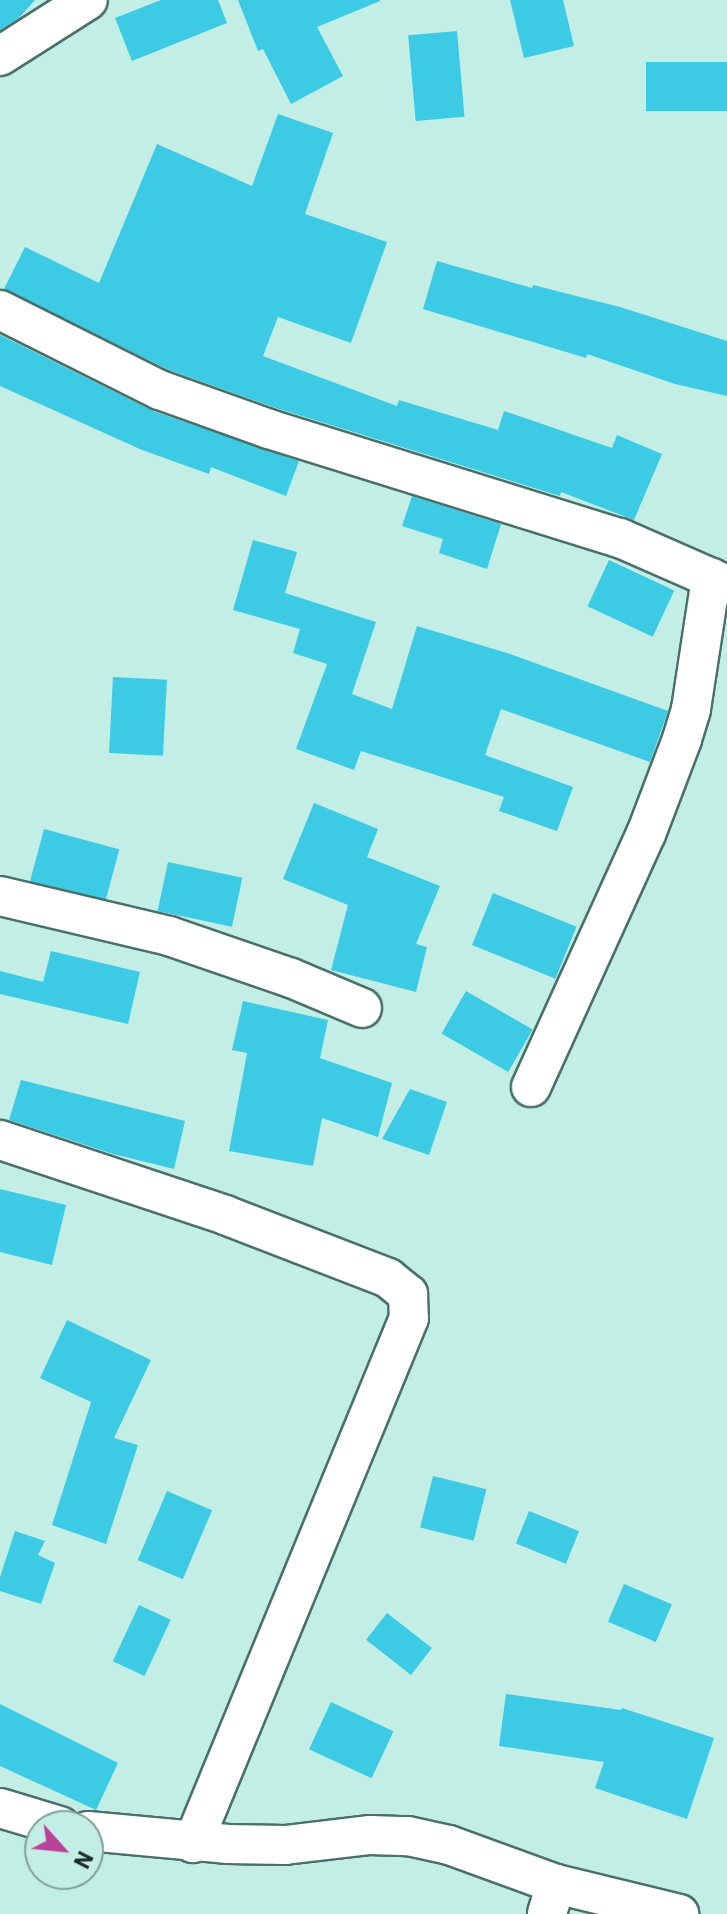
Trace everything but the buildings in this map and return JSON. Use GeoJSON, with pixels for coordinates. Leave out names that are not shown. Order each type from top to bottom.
{"type":"FeatureCollection","features":[{"type":"Feature","properties":{"kind":"street"},"geometry":{"type":"LineString","coordinates":[[0,56],[88,0]]}},
{"type":"Feature","properties":{"kind":"street"},"geometry":{"type":"LineString","coordinates":[[0,310],[160,390],[269,429],[620,538],[719,582],[682,739],[646,834],[531,1087]]}},
{"type":"Feature","properties":{"kind":"street"},"geometry":{"type":"LineString","coordinates":[[0,896],[169,936],[291,978],[362,1008]]}},
{"type":"Feature","properties":{"kind":"street"},"geometry":{"type":"LineString","coordinates":[[0,1140],[225,1215],[388,1278],[408,1294],[409,1318],[193,1843]]}},
{"type":"Feature","properties":{"kind":"street"},"geometry":{"type":"LineString","coordinates":[[0,1808],[24,1815]]}},
{"type":"Feature","properties":{"kind":"street"},"geometry":{"type":"LineString","coordinates":[[104,1833],[193,1843],[285,1845],[370,1835],[408,1836],[449,1845],[551,1899],[679,1914]]}}]}
